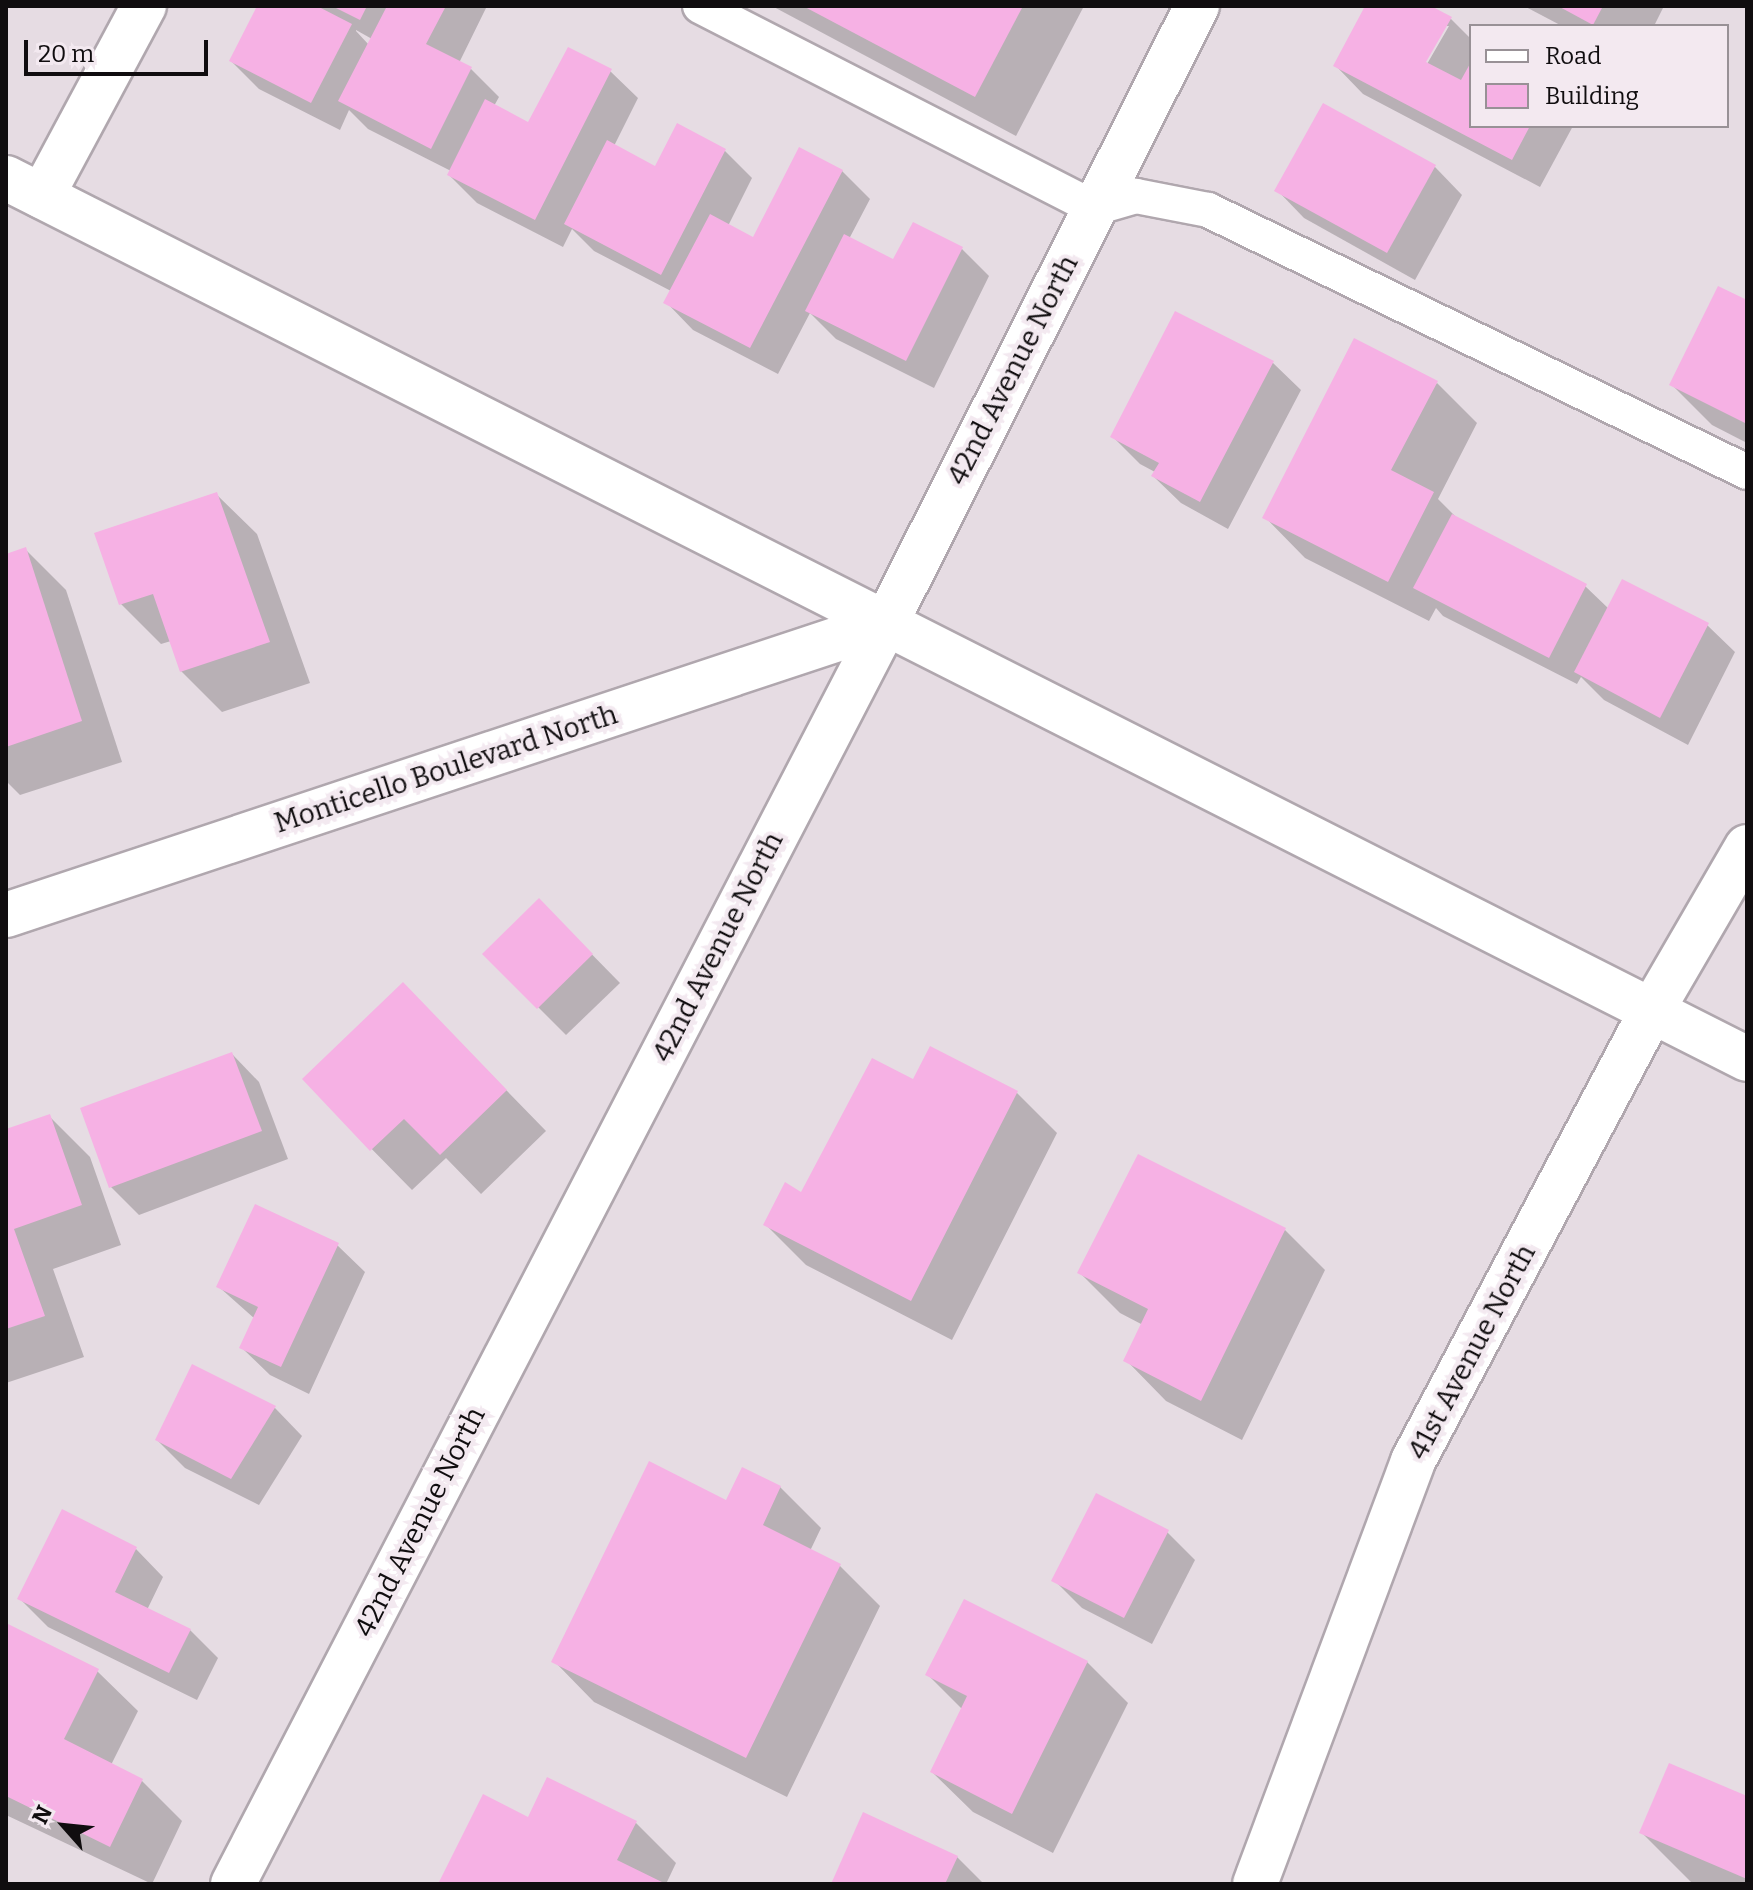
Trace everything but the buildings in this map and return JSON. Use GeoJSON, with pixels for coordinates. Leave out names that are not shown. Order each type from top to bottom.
{"type":"FeatureCollection","features":[{"type":"Feature","properties":{"kind":"street"},"geometry":{"type":"LineString","coordinates":[[144,6],[24,187],[1747,1059]]}},
{"type":"Feature","properties":{"kind":"street","name":"42nd Avenue North"},"geometry":{"type":"LineString","coordinates":[[233,1884],[886,623],[1197,6]]}},
{"type":"Feature","properties":{"kind":"street","name":"Monticello Boulevard North"},"geometry":{"type":"LineString","coordinates":[[6,915],[886,623]]}},
{"type":"Feature","properties":{"kind":"street","name":"41st Avenue North"},"geometry":{"type":"LineString","coordinates":[[1255,1884],[1413,1461],[1651,1012],[1747,847]]}},
{"type":"Feature","properties":{"kind":"lane"},"geometry":{"type":"LineString","coordinates":[[700,6],[1095,208],[1136,196],[1208,210],[1747,472]]}}]}
